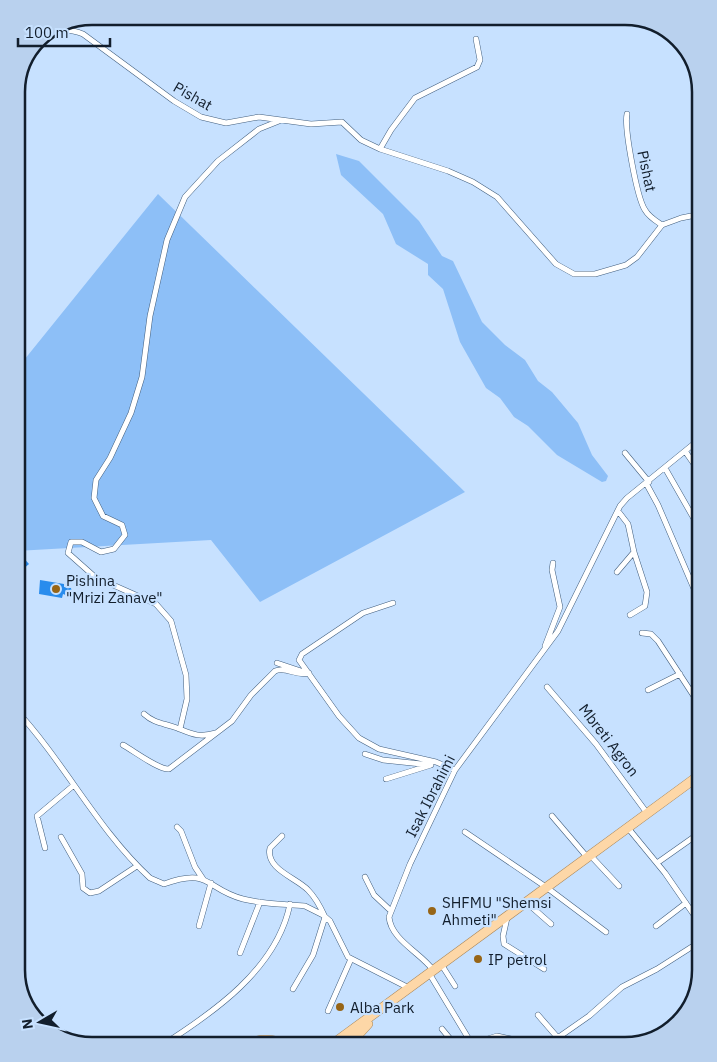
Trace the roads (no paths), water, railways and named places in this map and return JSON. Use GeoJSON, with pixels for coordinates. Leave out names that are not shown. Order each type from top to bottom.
{"type":"FeatureCollection","features":[{"type":"Feature","properties":{"kind":"main road"},"geometry":{"type":"LineString","coordinates":[[342,1037],[692,780]]}},
{"type":"Feature","properties":{"kind":"main road"},"geometry":{"type":"LineString","coordinates":[[356,1037],[383,1013],[385,1006]]}},
{"type":"Feature","properties":{"kind":"street","name":"Pishat"},"geometry":{"type":"LineString","coordinates":[[65,31],[75,30],[93,39],[174,101],[201,117],[226,123],[259,117],[311,124],[342,122],[361,140],[380,149],[448,172],[483,187],[508,208],[556,264],[574,274],[596,274],[626,266],[637,256],[662,225],[649,215],[641,203],[627,131],[626,114]]}},
{"type":"Feature","properties":{"kind":"street"},"geometry":{"type":"LineString","coordinates":[[380,149],[391,130],[416,98],[430,88],[477,67],[480,60],[476,39]]}},
{"type":"Feature","properties":{"kind":"street"},"geometry":{"type":"LineString","coordinates":[[180,729],[187,699],[186,675],[171,621],[156,604],[95,577],[68,553],[71,542],[82,542],[101,552],[114,549],[126,535],[122,525],[103,516],[94,498],[96,480],[110,458],[131,413],[142,377],[160,265],[167,240],[185,197],[218,161],[259,130],[279,121]]}},
{"type":"Feature","properties":{"kind":"street"},"geometry":{"type":"LineString","coordinates":[[662,225],[692,216]]}},
{"type":"Feature","properties":{"kind":"street","name":"Isak Ibrahimi"},"geometry":{"type":"LineString","coordinates":[[390,910],[455,770],[558,631],[618,511],[627,498],[692,445]]}},
{"type":"Feature","properties":{"kind":"street"},"geometry":{"type":"LineString","coordinates":[[685,451],[692,461]]}},
{"type":"Feature","properties":{"kind":"street"},"geometry":{"type":"LineString","coordinates":[[624,453],[648,482],[692,584]]}},
{"type":"Feature","properties":{"kind":"street"},"geometry":{"type":"LineString","coordinates":[[665,468],[692,516]]}},
{"type":"Feature","properties":{"kind":"street"},"geometry":{"type":"LineString","coordinates":[[618,511],[628,524],[634,552],[646,588],[647,601],[643,609],[630,615]]}},
{"type":"Feature","properties":{"kind":"street"},"geometry":{"type":"LineString","coordinates":[[617,572],[634,552]]}},
{"type":"Feature","properties":{"kind":"street","name":"Isak Ibrahimi"},"geometry":{"type":"LineString","coordinates":[[542,654],[560,607],[552,570],[553,563]]}},
{"type":"Feature","properties":{"kind":"street"},"geometry":{"type":"LineString","coordinates":[[393,603],[363,613],[300,655],[299,660],[339,716],[359,738],[379,749],[441,764],[455,770]]}},
{"type":"Feature","properties":{"kind":"street"},"geometry":{"type":"LineString","coordinates":[[642,633],[655,637],[692,693]]}},
{"type":"Feature","properties":{"kind":"street"},"geometry":{"type":"LineString","coordinates":[[277,663],[309,673]]}},
{"type":"Feature","properties":{"kind":"street"},"geometry":{"type":"LineString","coordinates":[[123,745],[158,767],[169,769],[232,721],[251,695],[275,671],[280,669],[299,674],[309,673]]}},
{"type":"Feature","properties":{"kind":"street"},"geometry":{"type":"LineString","coordinates":[[648,690],[680,674]]}},
{"type":"Feature","properties":{"kind":"street","name":"Mbreti Agron"},"geometry":{"type":"LineString","coordinates":[[547,687],[596,744],[647,813]]}},
{"type":"Feature","properties":{"kind":"street"},"geometry":{"type":"LineString","coordinates":[[144,714],[155,723],[180,729],[194,736],[219,732]]}},
{"type":"Feature","properties":{"kind":"street"},"geometry":{"type":"LineString","coordinates":[[25,721],[55,756],[86,805],[137,866],[150,878],[164,884],[182,877],[203,879],[232,896],[260,902],[305,906],[330,921],[344,952],[352,959],[382,972],[409,988]]}},
{"type":"Feature","properties":{"kind":"street"},"geometry":{"type":"LineString","coordinates":[[365,754],[383,760],[431,765]]}},
{"type":"Feature","properties":{"kind":"street"},"geometry":{"type":"LineString","coordinates":[[386,779],[431,765],[441,764]]}},
{"type":"Feature","properties":{"kind":"street"},"geometry":{"type":"LineString","coordinates":[[45,848],[37,816],[74,785]]}},
{"type":"Feature","properties":{"kind":"street"},"geometry":{"type":"LineString","coordinates":[[552,816],[588,856],[619,886]]}},
{"type":"Feature","properties":{"kind":"street"},"geometry":{"type":"LineString","coordinates":[[177,827],[181,831],[194,867],[203,879]]}},
{"type":"Feature","properties":{"kind":"street"},"geometry":{"type":"LineString","coordinates":[[628,828],[657,863],[692,912]]}},
{"type":"Feature","properties":{"kind":"street"},"geometry":{"type":"LineString","coordinates":[[465,832],[546,887],[606,932]]}},
{"type":"Feature","properties":{"kind":"street"},"geometry":{"type":"LineString","coordinates":[[282,836],[270,848],[270,857],[281,871],[308,889],[325,917],[313,955],[293,989]]}},
{"type":"Feature","properties":{"kind":"street"},"geometry":{"type":"LineString","coordinates":[[61,837],[82,874],[83,888],[90,893],[99,891],[137,866]]}},
{"type":"Feature","properties":{"kind":"street"},"geometry":{"type":"LineString","coordinates":[[657,863],[692,838]]}},
{"type":"Feature","properties":{"kind":"street"},"geometry":{"type":"LineString","coordinates":[[365,877],[377,899],[390,910],[389,920],[392,928],[434,969],[455,986]]}},
{"type":"Feature","properties":{"kind":"street"},"geometry":{"type":"LineString","coordinates":[[198,926],[211,883]]}},
{"type":"Feature","properties":{"kind":"street"},"geometry":{"type":"LineString","coordinates":[[240,953],[260,902]]}},
{"type":"Feature","properties":{"kind":"street"},"geometry":{"type":"LineString","coordinates":[[526,902],[551,924]]}},
{"type":"Feature","properties":{"kind":"street"},"geometry":{"type":"LineString","coordinates":[[656,926],[686,903]]}},
{"type":"Feature","properties":{"kind":"street"},"geometry":{"type":"LineString","coordinates":[[174,1037],[203,1018],[248,978],[264,960],[285,921],[290,904]]}},
{"type":"Feature","properties":{"kind":"street"},"geometry":{"type":"LineString","coordinates":[[508,915],[503,936],[504,944],[544,968]]}},
{"type":"Feature","properties":{"kind":"street"},"geometry":{"type":"LineString","coordinates":[[559,1037],[589,1016],[622,987],[657,969],[692,947]]}},
{"type":"Feature","properties":{"kind":"street"},"geometry":{"type":"LineString","coordinates":[[328,1011],[352,959]]}},
{"type":"Feature","properties":{"kind":"street"},"geometry":{"type":"LineString","coordinates":[[434,969],[469,1037]]}},
{"type":"Feature","properties":{"kind":"street"},"geometry":{"type":"LineString","coordinates":[[538,1015],[557,1037]]}},
{"type":"Feature","properties":{"kind":"street"},"geometry":{"type":"LineString","coordinates":[[442,1029],[449,1037]]}},
{"type":"Feature","properties":{"kind":"water"},"geometry":{"type":"Polygon","coordinates":[[[25,560],[29,564],[25,567],[25,560]]]}},
{"type":"Feature","properties":{"kind":"water","name":"Pishina \"Mrizi Zanave\""},"geometry":{"type":"Polygon","coordinates":[[[40,580],[64,584],[64,587],[71,588],[72,593],[68,596],[63,594],[62,598],[39,594],[40,580]]]}},
{"type":"Feature","properties":{"kind":"place","name":"Pishina \"Mrizi Zanave\""},"geometry":{"type":"Point","coordinates":[56,589]}},
{"type":"Feature","properties":{"kind":"place","name":"SHFMU \"Shemsi Ahmeti\""},"geometry":{"type":"Point","coordinates":[432,911]}},
{"type":"Feature","properties":{"kind":"place","name":"IP petrol"},"geometry":{"type":"Point","coordinates":[478,959]}},
{"type":"Feature","properties":{"kind":"place","name":"Alba Park"},"geometry":{"type":"Point","coordinates":[340,1007]}}]}
